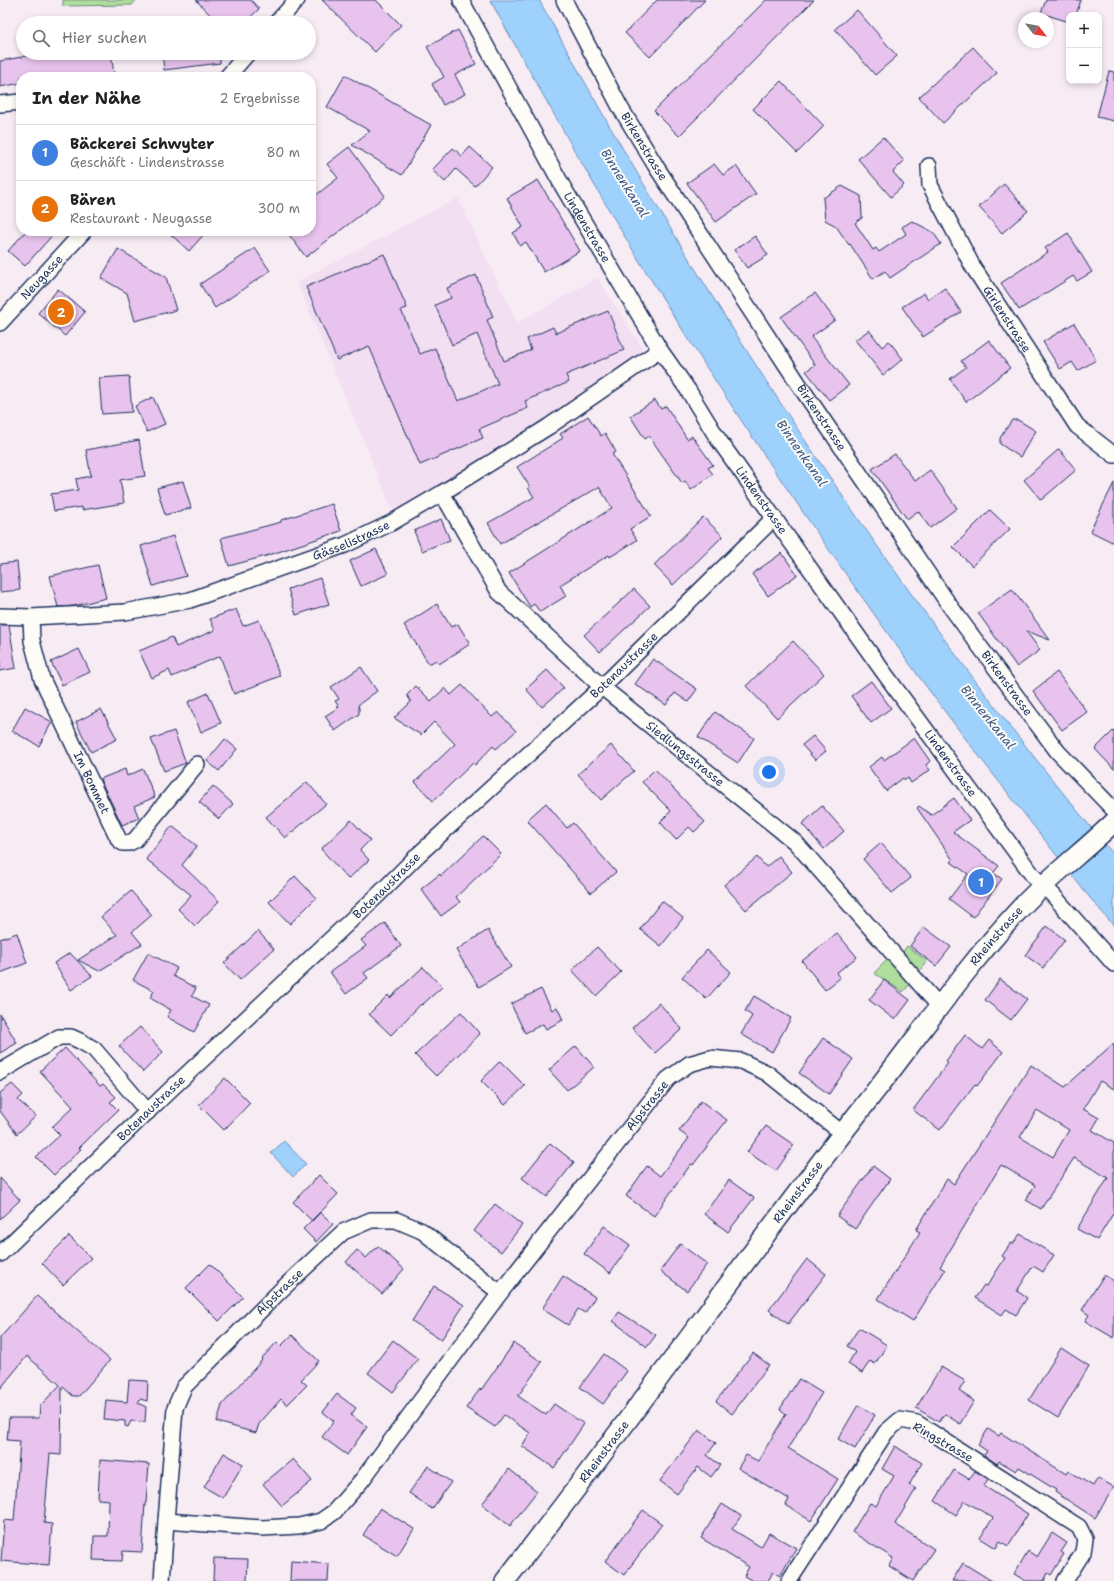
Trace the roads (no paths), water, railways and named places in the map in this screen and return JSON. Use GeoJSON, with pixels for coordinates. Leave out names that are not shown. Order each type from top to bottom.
{"type":"FeatureCollection","features":[{"type":"Feature","properties":{"kind":"street"},"geometry":{"type":"LineString","coordinates":[[282,16],[296,0]]}},
{"type":"Feature","properties":{"kind":"street","name":"Lindenstrasse"},"geometry":{"type":"LineString","coordinates":[[461,0],[563,187],[660,350],[688,390],[718,439],[882,670],[1034,877],[1048,882],[1114,964]]}},
{"type":"Feature","properties":{"kind":"street","name":"Birkenstrasse"},"geometry":{"type":"LineString","coordinates":[[564,0],[620,107],[657,168],[806,395],[950,606],[1058,752],[1113,819]]}},
{"type":"Feature","properties":{"kind":"street"},"geometry":{"type":"LineString","coordinates":[[231,72],[242,60]]}},
{"type":"Feature","properties":{"kind":"street"},"geometry":{"type":"LineString","coordinates":[[0,104],[16,102]]}},
{"type":"Feature","properties":{"kind":"street","name":"Girlenstrasse"},"geometry":{"type":"LineString","coordinates":[[929,166],[930,184],[973,267],[1077,426],[1114,455]]}},
{"type":"Feature","properties":{"kind":"street","name":"Neugasse"},"geometry":{"type":"LineString","coordinates":[[0,323],[79,236]]}},
{"type":"Feature","properties":{"kind":"street","name":"Gässelistrasse"},"geometry":{"type":"LineString","coordinates":[[0,616],[31,617],[125,612],[190,600],[345,545],[390,523],[442,493],[548,427],[660,350]]}},
{"type":"Feature","properties":{"kind":"street","name":"Siedlungsstrasse"},"geometry":{"type":"LineString","coordinates":[[442,493],[499,592],[602,687],[795,842],[940,1007]]}},
{"type":"Feature","properties":{"kind":"street","name":"Botenaustrasse"},"geometry":{"type":"LineString","coordinates":[[0,1254],[418,855],[602,687],[774,518]]}},
{"type":"Feature","properties":{"kind":"street","name":"Im Bommet"},"geometry":{"type":"LineString","coordinates":[[31,617],[32,641],[42,678],[119,840],[123,843],[128,843],[135,840],[197,764]]}},
{"type":"Feature","properties":{"kind":"street","name":"Rheinstrasse"},"geometry":{"type":"LineString","coordinates":[[505,1581],[600,1457],[842,1133],[987,946],[1021,907],[1113,819]]}},
{"type":"Feature","properties":{"kind":"street"},"geometry":{"type":"LineString","coordinates":[[0,1072],[59,1038],[71,1037],[94,1050],[148,1112]]}},
{"type":"Feature","properties":{"kind":"street","name":"Alpstrasse"},"geometry":{"type":"LineString","coordinates":[[166,1520],[262,1528],[298,1526],[322,1521],[334,1512],[362,1480],[500,1292],[668,1079],[689,1064],[710,1058],[741,1061],[767,1073],[842,1133]]}},
{"type":"Feature","properties":{"kind":"street","name":"Alpstrasse"},"geometry":{"type":"LineString","coordinates":[[162,1581],[175,1408],[184,1387],[280,1291],[343,1232],[370,1220],[396,1220],[422,1231],[500,1292]]}},
{"type":"Feature","properties":{"kind":"street","name":"Ringstrasse"},"geometry":{"type":"LineString","coordinates":[[790,1581],[886,1432],[900,1420],[917,1424],[1079,1527],[1085,1539],[1083,1552],[1065,1581]]}},
{"type":"Feature","properties":{"kind":"water","name":"Binnenkanal"},"geometry":{"type":"Polygon","coordinates":[[[490,0],[539,0],[610,127],[667,222],[725,317],[785,410],[910,593],[976,682],[1114,855],[1114,926],[1085,892],[937,702],[845,573],[775,471],[706,367],[640,262],[545,99],[490,0]]]}},
{"type":"Feature","properties":{"kind":"water"},"geometry":{"type":"Polygon","coordinates":[[[284,1141],[306,1164],[293,1177],[271,1153],[284,1141]]]}},
{"type":"Feature","properties":{"kind":"place","name":"Bären"},"geometry":{"type":"Point","coordinates":[61,312]}},
{"type":"Feature","properties":{"kind":"place","name":"Bäckerei Schwyter"},"geometry":{"type":"Point","coordinates":[981,882]}}]}
